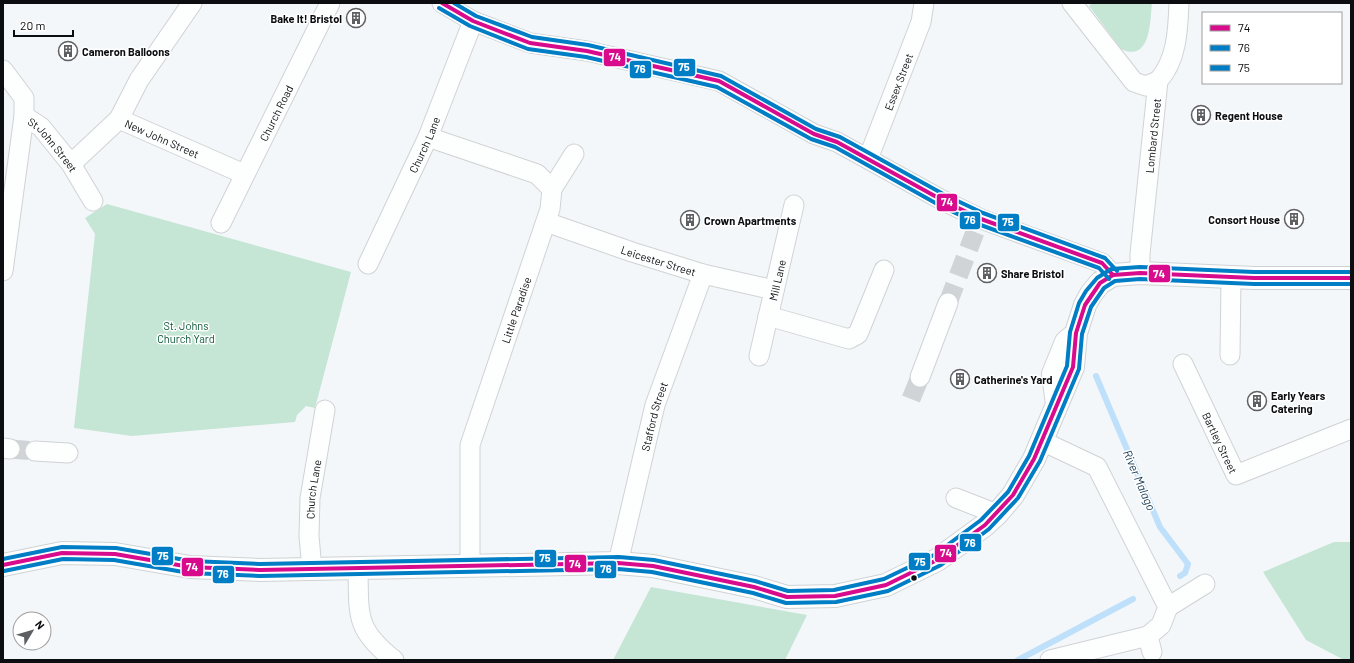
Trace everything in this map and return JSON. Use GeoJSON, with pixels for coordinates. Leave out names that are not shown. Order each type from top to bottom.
{"type":"FeatureCollection","features":[{"type":"Feature","properties":{"kind":"highway"},"geometry":{"type":"LineString","coordinates":[[3,565],[62,552],[115,554],[190,567],[312,570],[470,565],[618,563],[653,566],[754,588],[787,597],[835,596],[886,585],[908,575],[937,560],[985,525],[997,514],[1013,495],[1025,476],[1042,441],[1073,367],[1076,333],[1085,305],[1091,294],[1100,283],[1112,276],[1140,274],[1230,277],[1351,278]]}},
{"type":"Feature","properties":{"kind":"street"},"geometry":{"type":"LineString","coordinates":[[120,119],[139,80],[192,3]]}},
{"type":"Feature","properties":{"kind":"street"},"geometry":{"type":"LineString","coordinates":[[442,3],[530,43],[587,51],[718,81],[814,134],[837,142],[942,200],[978,226],[1102,263],[1112,276]]}},
{"type":"Feature","properties":{"kind":"street","name":"Essex Street"},"geometry":{"type":"LineString","coordinates":[[868,159],[921,22],[924,3]]}},
{"type":"Feature","properties":{"kind":"street"},"geometry":{"type":"LineString","coordinates":[[1072,3],[1134,82],[1146,86],[1158,81]]}},
{"type":"Feature","properties":{"kind":"street","name":"Lombard Street"},"geometry":{"type":"LineString","coordinates":[[1140,274],[1158,81],[1166,72],[1171,61],[1176,38],[1179,3]]}},
{"type":"Feature","properties":{"kind":"street","name":"Church Road"},"geometry":{"type":"LineString","coordinates":[[221,223],[327,8]]}},
{"type":"Feature","properties":{"kind":"street","name":"Church Lane"},"geometry":{"type":"LineString","coordinates":[[368,264],[428,137],[446,92],[466,13]]}},
{"type":"Feature","properties":{"kind":"street","name":"St John Street"},"geometry":{"type":"LineString","coordinates":[[3,70],[24,98],[24,116],[41,127],[71,164],[92,201]]}},
{"type":"Feature","properties":{"kind":"street"},"geometry":{"type":"LineString","coordinates":[[3,271],[24,116]]}},
{"type":"Feature","properties":{"kind":"street","name":"New John Street"},"geometry":{"type":"LineString","coordinates":[[71,164],[120,119],[179,137],[244,174]]}},
{"type":"Feature","properties":{"kind":"street"},"geometry":{"type":"LineString","coordinates":[[428,137],[537,174],[552,189],[574,154]]}},
{"type":"Feature","properties":{"kind":"street","name":"Little Paradise"},"geometry":{"type":"LineString","coordinates":[[470,565],[470,445],[546,222],[550,208],[552,189]]}},
{"type":"Feature","properties":{"kind":"street","name":"Mill Lane"},"geometry":{"type":"LineString","coordinates":[[759,356],[794,205]]}},
{"type":"Feature","properties":{"kind":"street","name":"Leicester Street"},"geometry":{"type":"LineString","coordinates":[[546,222],[632,252],[703,274],[774,290]]}},
{"type":"Feature","properties":{"kind":"street"},"geometry":{"type":"LineString","coordinates":[[768,316],[848,339],[858,334],[884,270]]}},
{"type":"Feature","properties":{"kind":"street","name":"Stafford Street"},"geometry":{"type":"LineString","coordinates":[[618,563],[655,405],[703,274]]}},
{"type":"Feature","properties":{"kind":"street"},"geometry":{"type":"LineString","coordinates":[[1230,277],[1230,355]]}},
{"type":"Feature","properties":{"kind":"street"},"geometry":{"type":"LineString","coordinates":[[920,377],[948,303]]}},
{"type":"Feature","properties":{"kind":"street","name":"Bartley Street"},"geometry":{"type":"LineString","coordinates":[[1183,364],[1236,475],[1351,429]]}},
{"type":"Feature","properties":{"kind":"street","name":"Church Lane"},"geometry":{"type":"LineString","coordinates":[[312,570],[309,536],[310,498],[325,410]]}},
{"type":"Feature","properties":{"kind":"street"},"geometry":{"type":"LineString","coordinates":[[1042,441],[1097,467],[1168,607]]}},
{"type":"Feature","properties":{"kind":"street"},"geometry":{"type":"LineString","coordinates":[[35,451],[68,453]]}},
{"type":"Feature","properties":{"kind":"street"},"geometry":{"type":"LineString","coordinates":[[956,498],[997,514]]}},
{"type":"Feature","properties":{"kind":"street"},"geometry":{"type":"LineString","coordinates":[[358,569],[359,610],[364,628],[377,647],[394,660]]}},
{"type":"Feature","properties":{"kind":"street"},"geometry":{"type":"LineString","coordinates":[[1050,660],[1150,644],[1161,625],[1168,607],[1205,584]]}},
{"type":"Feature","properties":{"kind":"green space"},"geometry":{"type":"Polygon","coordinates":[[[1092,3],[1152,3],[1151,20],[1147,38],[1143,45],[1138,50],[1131,52],[1121,49],[1089,6],[1092,3]]]}},
{"type":"Feature","properties":{"kind":"green space","name":"St. Johns Church Yard"},"geometry":{"type":"Polygon","coordinates":[[[107,204],[351,272],[315,408],[306,406],[297,415],[295,422],[132,436],[74,428],[95,234],[85,218],[107,204]]]}},
{"type":"Feature","properties":{"kind":"green space"},"geometry":{"type":"Polygon","coordinates":[[[1334,542],[1351,542],[1351,660],[1344,660],[1306,640],[1263,572],[1334,542]]]}},
{"type":"Feature","properties":{"kind":"green space"},"geometry":{"type":"Polygon","coordinates":[[[651,587],[807,615],[785,660],[613,660],[651,587]]]}},
{"type":"Feature","properties":{"kind":"waterway","name":"River Malago"},"geometry":{"type":"LineString","coordinates":[[1096,376],[1160,527],[1188,564],[1185,573],[1180,576]]}},
{"type":"Feature","properties":{"kind":"waterway","name":"River Malago"},"geometry":{"type":"LineString","coordinates":[[1018,660],[1133,599]]}},
{"type":"Feature","properties":{"kind":"tunnel"},"geometry":{"type":"LineString","coordinates":[[948,303],[975,232]]}},
{"type":"Feature","properties":{"kind":"tunnel"},"geometry":{"type":"LineString","coordinates":[[911,399],[920,377]]}},
{"type":"Feature","properties":{"kind":"tunnel"},"geometry":{"type":"LineString","coordinates":[[10,449],[35,451]]}},
{"type":"Feature","properties":{"kind":"transit line","name":"74"},"geometry":{"type":"LineString","coordinates":[[442,3],[473,21],[530,43],[587,51],[719,81],[814,134],[837,142],[942,200],[981,219],[1102,263],[1113,275]]}},
{"type":"Feature","properties":{"kind":"transit line","name":"75"},"geometry":{"type":"LineString","coordinates":[[454,3],[476,16],[532,37],[588,45],[721,76],[816,129],[840,137],[945,195],[983,213],[1105,258],[1117,271]]}},
{"type":"Feature","properties":{"kind":"transit line","name":"76"},"geometry":{"type":"LineString","coordinates":[[439,8],[470,26],[528,49],[586,57],[717,87],[811,139],[835,147],[939,205],[978,224],[1099,268],[1109,279]]}},
{"type":"Feature","properties":{"kind":"transit line","name":"75"},"geometry":{"type":"LineString","coordinates":[[3,559],[62,547],[116,548],[191,561],[260,564],[619,557],[654,560],[755,581],[788,591],[834,590],[884,579],[934,555],[981,520],[1008,492],[1029,456],[1067,366],[1070,332],[1079,303],[1086,291],[1097,278],[1111,269],[1140,267],[1254,272],[1351,272]]}},
{"type":"Feature","properties":{"kind":"transit line","name":"74"},"geometry":{"type":"LineString","coordinates":[[3,565],[62,553],[115,554],[190,567],[260,570],[618,563],[653,566],[754,587],[787,597],[835,596],[886,585],[937,560],[985,525],[1013,495],[1034,459],[1073,367],[1076,333],[1085,305],[1100,283],[1113,275],[1140,273],[1254,278],[1351,278]]}},
{"type":"Feature","properties":{"kind":"transit line","name":"76"},"geometry":{"type":"LineString","coordinates":[[4,571],[63,559],[114,560],[189,573],[260,576],[618,569],[652,572],[753,593],[786,603],[836,602],[888,591],[941,565],[989,529],[1018,498],[1040,461],[1079,369],[1082,334],[1091,307],[1104,288],[1115,281],[1140,279],[1254,284],[1351,284]]}},
{"type":"Feature","properties":{"kind":"place","name":"Bake It! Bristol"},"geometry":{"type":"Point","coordinates":[356,18]}},
{"type":"Feature","properties":{"kind":"place","name":"Cameron Balloons"},"geometry":{"type":"Point","coordinates":[68,51]}},
{"type":"Feature","properties":{"kind":"place","name":"Regent House"},"geometry":{"type":"Point","coordinates":[1201,115]}},
{"type":"Feature","properties":{"kind":"place","name":"Consort House"},"geometry":{"type":"Point","coordinates":[1294,219]}},
{"type":"Feature","properties":{"kind":"place","name":"Crown Apartments"},"geometry":{"type":"Point","coordinates":[690,220]}},
{"type":"Feature","properties":{"kind":"place","name":"Share Bristol"},"geometry":{"type":"Point","coordinates":[987,273]}},
{"type":"Feature","properties":{"kind":"place","name":"Catherine's Yard"},"geometry":{"type":"Point","coordinates":[960,379]}},
{"type":"Feature","properties":{"kind":"place","name":"Early Years Catering"},"geometry":{"type":"Point","coordinates":[1257,401]}}]}
